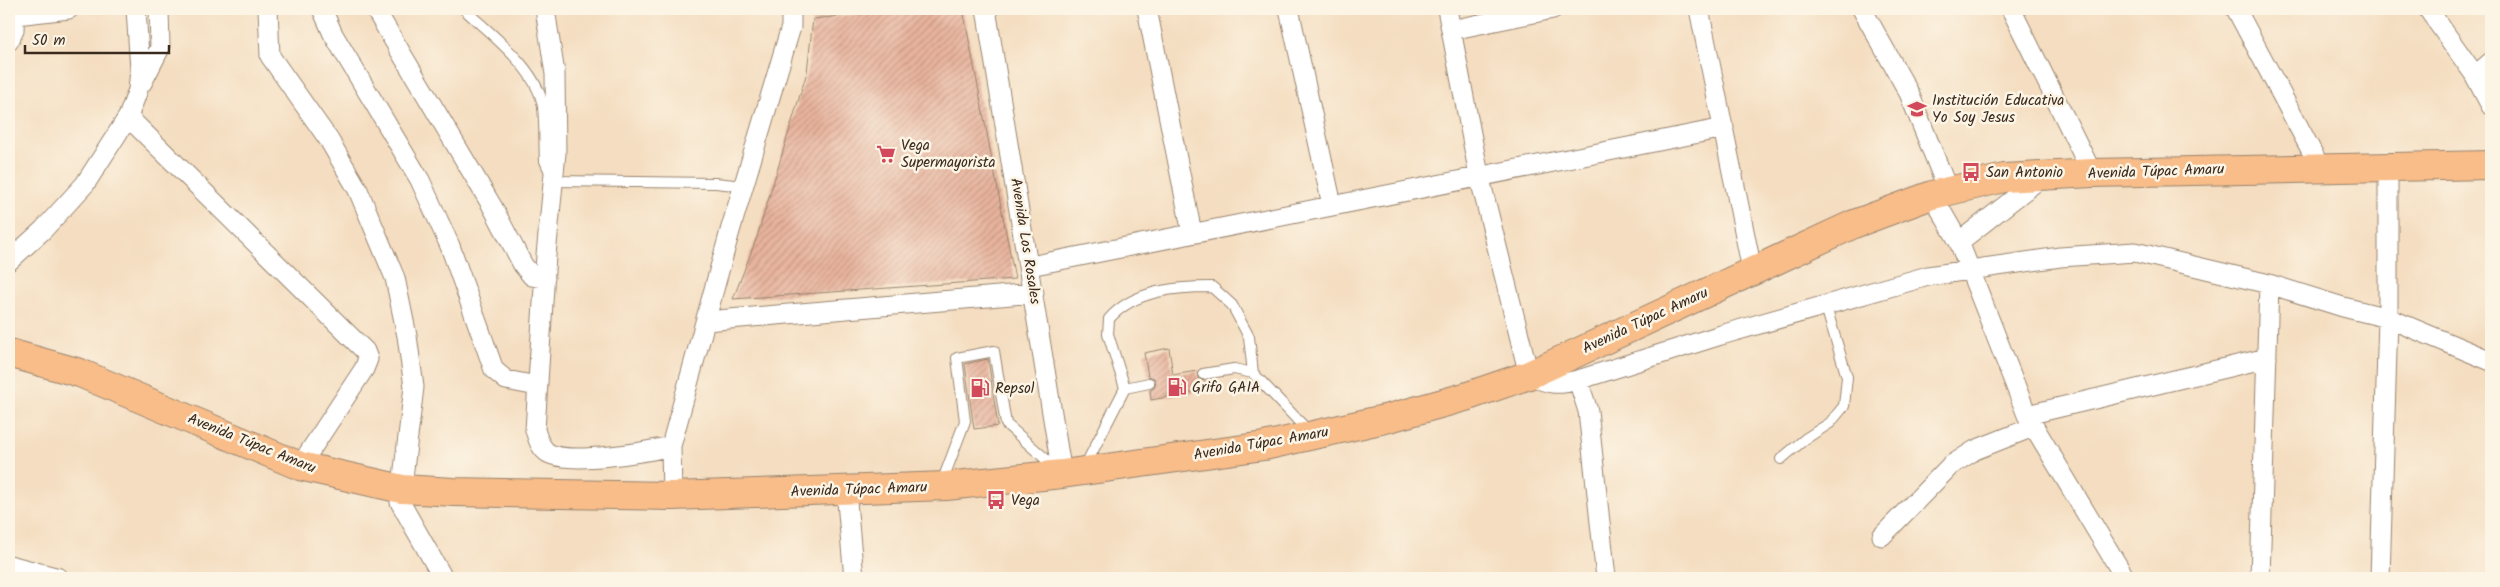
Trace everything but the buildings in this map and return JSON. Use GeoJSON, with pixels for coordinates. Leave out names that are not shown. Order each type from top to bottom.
{"type":"FeatureCollection","features":[{"type":"Feature","properties":{"kind":"highway","name":"Avenida Túpac Amaru"},"geometry":{"type":"LineString","coordinates":[[9,353],[80,373],[300,466],[402,489],[454,492],[672,496],[941,486],[1072,472],[1264,446],[1389,418],[1529,375],[1752,270],[1892,208],[1940,192],[2004,178],[2092,173],[2491,165]]}},
{"type":"Feature","properties":{"kind":"street"},"geometry":{"type":"LineString","coordinates":[[9,41],[14,30],[16,12],[69,9]]}},
{"type":"Feature","properties":{"kind":"street"},"geometry":{"type":"LineString","coordinates":[[136,9],[140,70],[138,90]]}},
{"type":"Feature","properties":{"kind":"street"},"geometry":{"type":"LineString","coordinates":[[9,261],[42,230],[85,184],[128,117],[138,90],[160,48],[159,9]]}},
{"type":"Feature","properties":{"kind":"street"},"geometry":{"type":"LineString","coordinates":[[268,9],[270,56],[329,140],[358,190],[394,278],[407,336],[414,387],[400,502],[443,578]]}},
{"type":"Feature","properties":{"kind":"street"},"geometry":{"type":"LineString","coordinates":[[322,9],[333,34],[420,180],[450,246],[494,370],[506,380],[538,386]]}},
{"type":"Feature","properties":{"kind":"street"},"geometry":{"type":"LineString","coordinates":[[375,9],[492,206],[523,265],[532,276],[544,278]]}},
{"type":"Feature","properties":{"kind":"street"},"geometry":{"type":"LineString","coordinates":[[545,9],[555,74],[556,153],[544,278],[535,430],[540,445],[548,453],[562,457],[636,454],[670,446]]}},
{"type":"Feature","properties":{"kind":"street"},"geometry":{"type":"LineString","coordinates":[[672,496],[670,446],[743,186],[791,28],[791,9]]}},
{"type":"Feature","properties":{"kind":"street","name":"Avenida Los Rosales"},"geometry":{"type":"LineString","coordinates":[[986,9],[1034,293],[1072,472]]}},
{"type":"Feature","properties":{"kind":"street"},"geometry":{"type":"LineString","coordinates":[[1146,9],[1192,233]]}},
{"type":"Feature","properties":{"kind":"street"},"geometry":{"type":"LineString","coordinates":[[1289,9],[1332,204]]}},
{"type":"Feature","properties":{"kind":"street"},"geometry":{"type":"LineString","coordinates":[[1447,9],[1479,175],[1529,375],[1558,385],[1722,335],[1826,307],[1928,276],[2060,257],[2135,252],[2269,284],[2343,307],[2388,318],[2491,361]]}},
{"type":"Feature","properties":{"kind":"street"},"geometry":{"type":"LineString","coordinates":[[1451,30],[1553,9]]}},
{"type":"Feature","properties":{"kind":"street"},"geometry":{"type":"LineString","coordinates":[[1699,9],[1752,270]]}},
{"type":"Feature","properties":{"kind":"street"},"geometry":{"type":"LineString","coordinates":[[1862,9],[1909,93],[1940,192],[1968,269],[2030,421],[2125,578]]}},
{"type":"Feature","properties":{"kind":"street"},"geometry":{"type":"LineString","coordinates":[[2011,9],[2092,173]]}},
{"type":"Feature","properties":{"kind":"street"},"geometry":{"type":"LineString","coordinates":[[2236,9],[2320,167]]}},
{"type":"Feature","properties":{"kind":"street"},"geometry":{"type":"LineString","coordinates":[[2428,9],[2475,76],[2491,106]]}},
{"type":"Feature","properties":{"kind":"street"},"geometry":{"type":"LineString","coordinates":[[2475,76],[2491,62]]}},
{"type":"Feature","properties":{"kind":"street"},"geometry":{"type":"LineString","coordinates":[[128,117],[365,351],[368,359],[364,369],[300,466]]}},
{"type":"Feature","properties":{"kind":"street"},"geometry":{"type":"LineString","coordinates":[[1030,266],[1332,204],[1724,128]]}},
{"type":"Feature","properties":{"kind":"street"},"geometry":{"type":"LineString","coordinates":[[2380,578],[2388,318],[2388,166]]}},
{"type":"Feature","properties":{"kind":"street"},"geometry":{"type":"LineString","coordinates":[[1959,242],[2043,176]]}},
{"type":"Feature","properties":{"kind":"street"},"geometry":{"type":"LineString","coordinates":[[2260,578],[2269,284]]}},
{"type":"Feature","properties":{"kind":"street"},"geometry":{"type":"LineString","coordinates":[[706,321],[1034,293]]}},
{"type":"Feature","properties":{"kind":"street"},"geometry":{"type":"LineString","coordinates":[[1882,536],[1950,466],[1975,450],[2030,421],[2267,358]]}},
{"type":"Feature","properties":{"kind":"street"},"geometry":{"type":"LineString","coordinates":[[1578,380],[1588,411],[1606,578]]}},
{"type":"Feature","properties":{"kind":"street"},"geometry":{"type":"LineString","coordinates":[[846,491],[854,578]]}},
{"type":"Feature","properties":{"kind":"street"},"geometry":{"type":"LineString","coordinates":[[9,564],[59,578]]}},
{"type":"Feature","properties":{"kind":"lane"},"geometry":{"type":"LineString","coordinates":[[464,9],[522,64],[533,78],[543,105],[545,162],[554,176],[716,183],[743,186]]}},
{"type":"Feature","properties":{"kind":"lane"},"geometry":{"type":"LineString","coordinates":[[1125,388],[1108,334],[1108,319],[1133,300],[1177,287],[1212,287],[1232,305],[1249,337],[1253,372],[1312,435]]}},
{"type":"Feature","properties":{"kind":"lane"},"geometry":{"type":"LineString","coordinates":[[1781,460],[1805,439],[1830,423],[1844,406],[1847,377],[1826,307]]}},
{"type":"Feature","properties":{"kind":"lane"},"geometry":{"type":"LineString","coordinates":[[941,486],[969,420],[963,381],[957,358],[994,351],[994,373],[1000,413],[1006,424],[1072,472],[1125,388],[1149,383]]}},
{"type":"Feature","properties":{"kind":"lane"},"geometry":{"type":"LineString","coordinates":[[1204,374],[1234,369],[1253,372]]}},
{"type":"Feature","properties":{"kind":"place","name":"Institución Educativa Yo Soy Jesus"},"geometry":{"type":"Point","coordinates":[1917,109]}},
{"type":"Feature","properties":{"kind":"place","name":"Vega Supermayorista"},"geometry":{"type":"Point","coordinates":[886,154]}},
{"type":"Feature","properties":{"kind":"place","name":"San Antonio"},"geometry":{"type":"Point","coordinates":[1971,172]}},
{"type":"Feature","properties":{"kind":"place","name":"Grifo GAIA"},"geometry":{"type":"Point","coordinates":[1177,387]}},
{"type":"Feature","properties":{"kind":"place","name":"Repsol"},"geometry":{"type":"Point","coordinates":[980,388]}},
{"type":"Feature","properties":{"kind":"place","name":"Vega"},"geometry":{"type":"Point","coordinates":[996,500]}}]}
